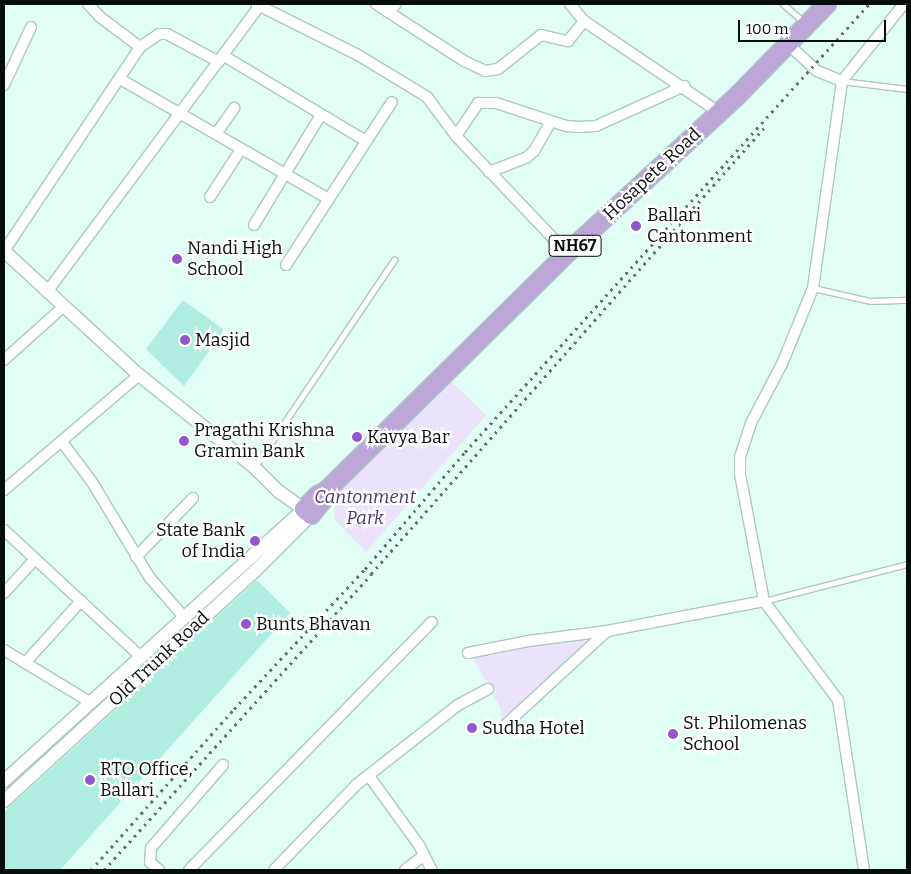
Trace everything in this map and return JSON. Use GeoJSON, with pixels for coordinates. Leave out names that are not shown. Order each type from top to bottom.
{"type":"FeatureCollection","features":[{"type":"Feature","properties":{"kind":"highway","name":"Hosapete Road"},"geometry":{"type":"LineString","coordinates":[[308,512],[323,500],[326,492],[567,253],[720,113],[789,45],[827,4]]}},
{"type":"Feature","properties":{"kind":"street"},"geometry":{"type":"LineString","coordinates":[[88,4],[100,17],[140,47]]}},
{"type":"Feature","properties":{"kind":"street"},"geometry":{"type":"LineString","coordinates":[[47,292],[178,112],[221,59],[259,4],[358,55],[427,98],[456,136],[567,253]]}},
{"type":"Feature","properties":{"kind":"street"},"geometry":{"type":"LineString","coordinates":[[376,4],[464,61],[492,72],[541,35],[564,41],[571,39],[584,21]]}},
{"type":"Feature","properties":{"kind":"street"},"geometry":{"type":"LineString","coordinates":[[388,12],[396,4]]}},
{"type":"Feature","properties":{"kind":"street"},"geometry":{"type":"LineString","coordinates":[[570,4],[584,21],[684,86],[720,113]]}},
{"type":"Feature","properties":{"kind":"street"},"geometry":{"type":"LineString","coordinates":[[864,870],[838,700],[764,600],[740,474],[740,457],[751,423],[786,356],[813,288],[842,81],[904,4]]}},
{"type":"Feature","properties":{"kind":"street"},"geometry":{"type":"LineString","coordinates":[[4,84],[30,27]]}},
{"type":"Feature","properties":{"kind":"street"},"geometry":{"type":"LineString","coordinates":[[308,512],[274,488],[254,467],[139,374],[63,307],[4,251],[140,47],[159,34],[167,34],[221,59],[366,141]]}},
{"type":"Feature","properties":{"kind":"street"},"geometry":{"type":"LineString","coordinates":[[789,45],[817,71],[842,81]]}},
{"type":"Feature","properties":{"kind":"street"},"geometry":{"type":"LineString","coordinates":[[120,79],[328,199]]}},
{"type":"Feature","properties":{"kind":"street"},"geometry":{"type":"LineString","coordinates":[[456,136],[473,108],[486,102],[566,126],[596,126],[684,86]]}},
{"type":"Feature","properties":{"kind":"street"},"geometry":{"type":"LineString","coordinates":[[286,265],[392,102]]}},
{"type":"Feature","properties":{"kind":"street"},"geometry":{"type":"LineString","coordinates":[[216,134],[234,108]]}},
{"type":"Feature","properties":{"kind":"street"},"geometry":{"type":"LineString","coordinates":[[254,225],[321,114]]}},
{"type":"Feature","properties":{"kind":"street"},"geometry":{"type":"LineString","coordinates":[[489,172],[526,158],[534,151],[551,121]]}},
{"type":"Feature","properties":{"kind":"street"},"geometry":{"type":"LineString","coordinates":[[210,197],[241,149]]}},
{"type":"Feature","properties":{"kind":"street"},"geometry":{"type":"LineString","coordinates":[[4,360],[63,307]]}},
{"type":"Feature","properties":{"kind":"street"},"geometry":{"type":"LineString","coordinates":[[4,490],[139,374]]}},
{"type":"Feature","properties":{"kind":"street"},"geometry":{"type":"LineString","coordinates":[[62,442],[106,504],[136,557],[184,617]]}},
{"type":"Feature","properties":{"kind":"street"},"geometry":{"type":"LineString","coordinates":[[136,557],[193,498]]}},
{"type":"Feature","properties":{"kind":"street","name":"Old Trunk Road"},"geometry":{"type":"LineString","coordinates":[[4,781],[184,617],[308,512]]}},
{"type":"Feature","properties":{"kind":"street","name":"Old Trunk Road"},"geometry":{"type":"LineString","coordinates":[[4,801],[256,570],[308,512]]}},
{"type":"Feature","properties":{"kind":"street"},"geometry":{"type":"LineString","coordinates":[[4,530],[141,657]]}},
{"type":"Feature","properties":{"kind":"street"},"geometry":{"type":"LineString","coordinates":[[4,593],[35,559]]}},
{"type":"Feature","properties":{"kind":"street"},"geometry":{"type":"LineString","coordinates":[[468,653],[528,641],[607,631],[764,600]]}},
{"type":"Feature","properties":{"kind":"street"},"geometry":{"type":"LineString","coordinates":[[25,663],[81,601]]}},
{"type":"Feature","properties":{"kind":"street"},"geometry":{"type":"LineString","coordinates":[[189,870],[432,622]]}},
{"type":"Feature","properties":{"kind":"street"},"geometry":{"type":"LineString","coordinates":[[502,728],[607,631]]}},
{"type":"Feature","properties":{"kind":"street"},"geometry":{"type":"LineString","coordinates":[[4,650],[90,702]]}},
{"type":"Feature","properties":{"kind":"street"},"geometry":{"type":"LineString","coordinates":[[274,870],[356,785],[458,705],[488,689]]}},
{"type":"Feature","properties":{"kind":"street"},"geometry":{"type":"LineString","coordinates":[[159,870],[150,862],[151,848],[223,765]]}},
{"type":"Feature","properties":{"kind":"street"},"geometry":{"type":"LineString","coordinates":[[15,770],[24,782]]}},
{"type":"Feature","properties":{"kind":"street"},"geometry":{"type":"LineString","coordinates":[[369,776],[424,855],[432,870]]}},
{"type":"Feature","properties":{"kind":"street"},"geometry":{"type":"LineString","coordinates":[[405,870],[424,855]]}},
{"type":"Feature","properties":{"kind":"lane"},"geometry":{"type":"LineString","coordinates":[[783,4],[807,25]]}},
{"type":"Feature","properties":{"kind":"lane"},"geometry":{"type":"LineString","coordinates":[[842,81],[907,88]]}},
{"type":"Feature","properties":{"kind":"lane"},"geometry":{"type":"LineString","coordinates":[[254,467],[394,260]]}},
{"type":"Feature","properties":{"kind":"lane"},"geometry":{"type":"LineString","coordinates":[[813,288],[870,301],[907,300]]}},
{"type":"Feature","properties":{"kind":"lane"},"geometry":{"type":"LineString","coordinates":[[764,600],[907,564]]}},
{"type":"Feature","properties":{"kind":"green space","name":"Cantonment Park"},"geometry":{"type":"Polygon","coordinates":[[[450,380],[486,415],[366,552],[335,520],[334,496],[450,380]]]}},
{"type":"Feature","properties":{"kind":"green space"},"geometry":{"type":"Polygon","coordinates":[[[599,634],[504,725],[499,705],[471,654],[599,634]]]}},
{"type":"Feature","properties":{"kind":"building","name":"Masjid"},"geometry":{"type":"Polygon","coordinates":[[[183,300],[224,330],[184,386],[146,349],[183,300]]]}},
{"type":"Feature","properties":{"kind":"building","name":"RTO Office, Ballari"},"geometry":{"type":"Polygon","coordinates":[[[257,580],[290,613],[60,870],[4,870],[4,812],[257,580]]]}},
{"type":"Feature","properties":{"kind":"railway"},"geometry":{"type":"LineString","coordinates":[[91,870],[234,709],[365,569],[465,452],[869,4]]}},
{"type":"Feature","properties":{"kind":"railway"},"geometry":{"type":"LineString","coordinates":[[104,870],[371,574],[764,128]]}},
{"type":"Feature","properties":{"kind":"place","name":"Ballari Cantonment"},"geometry":{"type":"Point","coordinates":[636,226]}},
{"type":"Feature","properties":{"kind":"place","name":"Nandi High School"},"geometry":{"type":"Point","coordinates":[177,259]}},
{"type":"Feature","properties":{"kind":"place","name":"Masjid"},"geometry":{"type":"Point","coordinates":[185,340]}},
{"type":"Feature","properties":{"kind":"place","name":"Kavya Bar"},"geometry":{"type":"Point","coordinates":[357,437]}},
{"type":"Feature","properties":{"kind":"place","name":"Pragathi Krishna Gramin Bank"},"geometry":{"type":"Point","coordinates":[184,441]}},
{"type":"Feature","properties":{"kind":"place","name":"State Bank of India"},"geometry":{"type":"Point","coordinates":[255,541]}},
{"type":"Feature","properties":{"kind":"place","name":"Bunts Bhavan"},"geometry":{"type":"Point","coordinates":[246,624]}},
{"type":"Feature","properties":{"kind":"place","name":"Sudha Hotel"},"geometry":{"type":"Point","coordinates":[472,728]}},
{"type":"Feature","properties":{"kind":"place","name":"St. Philomenas School"},"geometry":{"type":"Point","coordinates":[673,734]}},
{"type":"Feature","properties":{"kind":"place","name":"RTO Office, Ballari"},"geometry":{"type":"Point","coordinates":[90,780]}}]}
